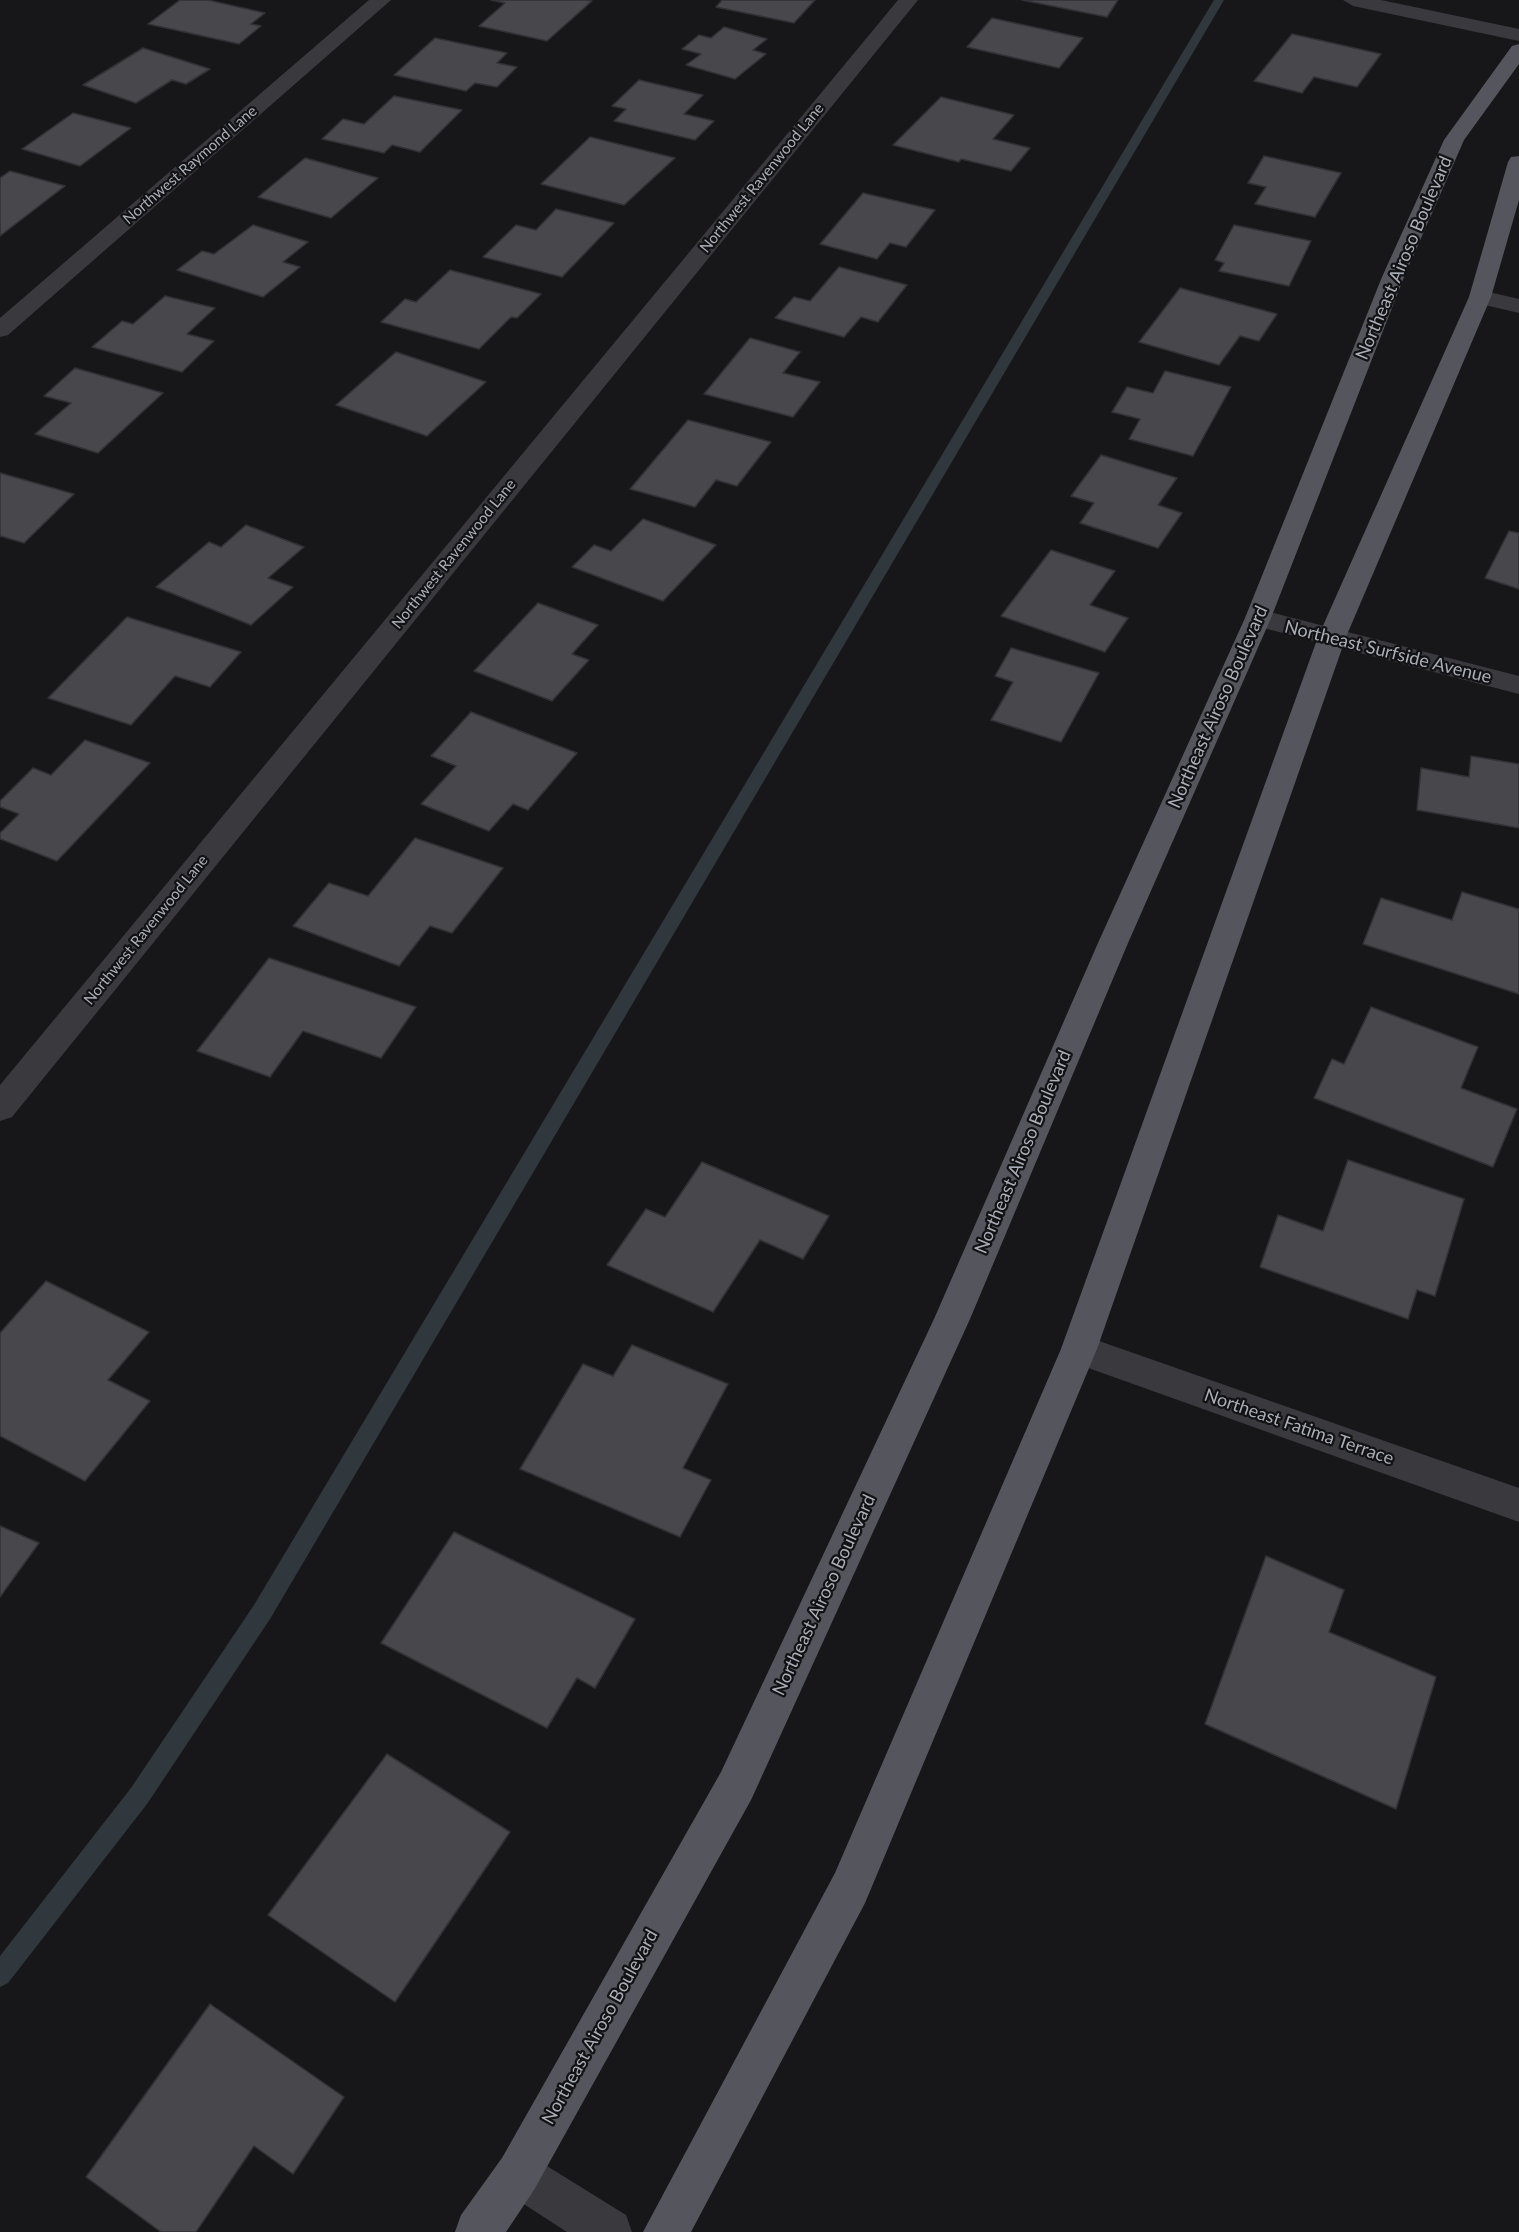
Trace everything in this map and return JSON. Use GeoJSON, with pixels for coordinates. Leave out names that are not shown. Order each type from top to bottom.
{"type":"FeatureCollection","features":[{"type":"Feature","properties":{"kind":"main road","name":"Northeast Airoso Boulevard"},"geometry":{"type":"LineString","coordinates":[[478,2232],[518,2174],[736,1786],[952,1319],[1113,943],[1258,618],[1393,277],[1454,140],[1519,50]]}},
{"type":"Feature","properties":{"kind":"main road"},"geometry":{"type":"LineString","coordinates":[[666,2232],[850,1888],[1079,1349],[1332,637],[1480,297],[1519,162]]}},
{"type":"Feature","properties":{"kind":"street","name":"Northwest Raymond Lane"},"geometry":{"type":"LineString","coordinates":[[0,330],[381,0]]}},
{"type":"Feature","properties":{"kind":"street","name":"Northwest Ravenwood Lane"},"geometry":{"type":"LineString","coordinates":[[0,1108],[908,0]]}},
{"type":"Feature","properties":{"kind":"street"},"geometry":{"type":"LineString","coordinates":[[1353,0],[1519,35]]}},
{"type":"Feature","properties":{"kind":"street"},"geometry":{"type":"LineString","coordinates":[[1480,297],[1519,306]]}},
{"type":"Feature","properties":{"kind":"street","name":"Northeast Surfside Avenue"},"geometry":{"type":"LineString","coordinates":[[1258,618],[1519,685]]}},
{"type":"Feature","properties":{"kind":"street","name":"Northeast Fatima Terrace"},"geometry":{"type":"LineString","coordinates":[[1079,1349],[1519,1505]]}},
{"type":"Feature","properties":{"kind":"street"},"geometry":{"type":"LineString","coordinates":[[518,2174],[609,2232]]}},
{"type":"Feature","properties":{"kind":"building"},"geometry":{"type":"Polygon","coordinates":[[[180,0],[208,0],[265,13],[251,24],[261,26],[239,44],[148,24],[180,0]]]}},
{"type":"Feature","properties":{"kind":"building"},"geometry":{"type":"Polygon","coordinates":[[[491,0],[592,1],[547,41],[479,26],[505,3],[491,0]]]}},
{"type":"Feature","properties":{"kind":"building"},"geometry":{"type":"Polygon","coordinates":[[[722,0],[815,0],[794,23],[716,7],[722,0]]]}},
{"type":"Feature","properties":{"kind":"building"},"geometry":{"type":"Polygon","coordinates":[[[1022,0],[1118,0],[1107,17],[1022,0]]]}},
{"type":"Feature","properties":{"kind":"building"},"geometry":{"type":"Polygon","coordinates":[[[992,18],[1083,38],[1059,68],[967,47],[992,18]]]}},
{"type":"Feature","properties":{"kind":"building"},"geometry":{"type":"Polygon","coordinates":[[[724,27],[767,39],[753,50],[766,54],[735,79],[686,65],[701,54],[682,49],[699,35],[711,38],[724,27]]]}},
{"type":"Feature","properties":{"kind":"building"},"geometry":{"type":"Polygon","coordinates":[[[1292,34],[1381,54],[1357,87],[1314,77],[1302,93],[1254,81],[1292,34]]]}},
{"type":"Feature","properties":{"kind":"building"},"geometry":{"type":"Polygon","coordinates":[[[435,38],[507,53],[497,63],[517,67],[497,87],[475,83],[466,91],[394,75],[435,38]]]}},
{"type":"Feature","properties":{"kind":"building"},"geometry":{"type":"Polygon","coordinates":[[[143,48],[210,69],[186,84],[172,80],[136,103],[83,85],[143,48]]]}},
{"type":"Feature","properties":{"kind":"building"},"geometry":{"type":"Polygon","coordinates":[[[639,80],[703,95],[684,114],[714,121],[695,140],[614,121],[626,109],[612,106],[639,80]]]}},
{"type":"Feature","properties":{"kind":"building"},"geometry":{"type":"Polygon","coordinates":[[[394,96],[462,110],[420,152],[392,145],[384,153],[322,139],[343,119],[364,124],[394,96]]]}},
{"type":"Feature","properties":{"kind":"building"},"geometry":{"type":"Polygon","coordinates":[[[941,97],[1014,115],[993,139],[1030,148],[1011,171],[961,159],[959,162],[893,145],[941,97]]]}},
{"type":"Feature","properties":{"kind":"building"},"geometry":{"type":"Polygon","coordinates":[[[73,113],[131,128],[80,166],[22,149],[73,113]]]}},
{"type":"Feature","properties":{"kind":"building"},"geometry":{"type":"Polygon","coordinates":[[[590,137],[675,158],[624,205],[541,184],[590,137]]]}},
{"type":"Feature","properties":{"kind":"building"},"geometry":{"type":"Polygon","coordinates":[[[1264,156],[1341,173],[1315,217],[1255,204],[1266,187],[1248,183],[1264,156]]]}},
{"type":"Feature","properties":{"kind":"building"},"geometry":{"type":"Polygon","coordinates":[[[305,158],[378,178],[331,218],[258,197],[305,158]]]}},
{"type":"Feature","properties":{"kind":"building"},"geometry":{"type":"Polygon","coordinates":[[[10,171],[65,186],[0,236],[0,178],[10,171]]]}},
{"type":"Feature","properties":{"kind":"building"},"geometry":{"type":"Polygon","coordinates":[[[863,193],[935,210],[906,247],[890,243],[877,259],[820,244],[863,193]]]}},
{"type":"Feature","properties":{"kind":"building"},"geometry":{"type":"Polygon","coordinates":[[[556,209],[614,223],[562,277],[483,257],[516,225],[536,230],[556,209]]]}},
{"type":"Feature","properties":{"kind":"building"},"geometry":{"type":"Polygon","coordinates":[[[253,225],[308,242],[283,262],[300,267],[263,297],[177,270],[202,251],[214,254],[253,225]]]}},
{"type":"Feature","properties":{"kind":"building"},"geometry":{"type":"Polygon","coordinates":[[[1234,225],[1311,241],[1289,286],[1219,271],[1224,263],[1215,260],[1234,225]]]}},
{"type":"Feature","properties":{"kind":"building"},"geometry":{"type":"Polygon","coordinates":[[[839,267],[907,285],[878,322],[861,317],[844,337],[775,318],[794,297],[810,301],[839,267]]]}},
{"type":"Feature","properties":{"kind":"building"},"geometry":{"type":"Polygon","coordinates":[[[450,270],[541,294],[517,318],[511,317],[479,349],[381,322],[405,299],[416,302],[450,270]]]}},
{"type":"Feature","properties":{"kind":"building"},"geometry":{"type":"Polygon","coordinates":[[[1180,288],[1277,314],[1259,341],[1240,336],[1219,365],[1139,342],[1180,288]]]}},
{"type":"Feature","properties":{"kind":"building"},"geometry":{"type":"Polygon","coordinates":[[[165,296],[215,308],[187,334],[214,341],[182,372],[92,347],[122,321],[133,324],[165,296]]]}},
{"type":"Feature","properties":{"kind":"building"},"geometry":{"type":"Polygon","coordinates":[[[750,338],[800,352],[783,373],[820,382],[793,417],[704,394],[750,338]]]}},
{"type":"Feature","properties":{"kind":"building"},"geometry":{"type":"Polygon","coordinates":[[[396,352],[486,382],[427,436],[336,405],[396,352]]]}},
{"type":"Feature","properties":{"kind":"building"},"geometry":{"type":"Polygon","coordinates":[[[75,368],[163,393],[98,453],[35,434],[71,403],[44,396],[75,368]]]}},
{"type":"Feature","properties":{"kind":"building"},"geometry":{"type":"Polygon","coordinates":[[[1165,371],[1231,387],[1193,456],[1129,439],[1140,419],[1112,412],[1127,387],[1153,393],[1165,371]]]}},
{"type":"Feature","properties":{"kind":"building"},"geometry":{"type":"Polygon","coordinates":[[[688,420],[771,442],[737,486],[716,480],[695,507],[630,489],[688,420]]]}},
{"type":"Feature","properties":{"kind":"building"},"geometry":{"type":"Polygon","coordinates":[[[1101,455],[1177,478],[1158,505],[1182,513],[1158,548],[1080,523],[1094,503],[1071,496],[1101,455]]]}},
{"type":"Feature","properties":{"kind":"building"},"geometry":{"type":"Polygon","coordinates":[[[0,473],[74,494],[24,543],[0,536],[0,473]]]}},
{"type":"Feature","properties":{"kind":"building"},"geometry":{"type":"Polygon","coordinates":[[[643,519],[716,545],[663,601],[572,567],[594,545],[611,551],[643,519]]]}},
{"type":"Feature","properties":{"kind":"building"},"geometry":{"type":"Polygon","coordinates":[[[246,525],[304,547],[268,578],[293,587],[251,625],[156,587],[209,542],[221,547],[246,525]]]}},
{"type":"Feature","properties":{"kind":"building"},"geometry":{"type":"Polygon","coordinates":[[[1509,531],[1519,533],[1519,589],[1485,578],[1509,531]]]}},
{"type":"Feature","properties":{"kind":"building"},"geometry":{"type":"Polygon","coordinates":[[[1051,550],[1115,571],[1090,605],[1128,618],[1105,652],[1001,616],[1051,550]]]}},
{"type":"Feature","properties":{"kind":"building"},"geometry":{"type":"Polygon","coordinates":[[[538,603],[598,625],[572,654],[589,660],[552,701],[474,671],[538,603]]]}},
{"type":"Feature","properties":{"kind":"building"},"geometry":{"type":"Polygon","coordinates":[[[127,617],[241,652],[210,687],[175,676],[131,725],[48,698],[127,617]]]}},
{"type":"Feature","properties":{"kind":"building"},"geometry":{"type":"Polygon","coordinates":[[[1011,648],[1099,673],[1061,742],[991,720],[1013,682],[995,676],[1011,648]]]}},
{"type":"Feature","properties":{"kind":"building"},"geometry":{"type":"Polygon","coordinates":[[[471,712],[577,753],[528,810],[513,804],[489,831],[421,804],[456,766],[431,756],[471,712]]]}},
{"type":"Feature","properties":{"kind":"building"},"geometry":{"type":"Polygon","coordinates":[[[85,740],[150,763],[57,861],[0,839],[0,833],[19,814],[0,807],[0,801],[33,768],[51,775],[85,740]]]}},
{"type":"Feature","properties":{"kind":"building"},"geometry":{"type":"Polygon","coordinates":[[[1471,756],[1519,764],[1519,828],[1417,810],[1421,768],[1469,777],[1471,756]]]}},
{"type":"Feature","properties":{"kind":"building"},"geometry":{"type":"Polygon","coordinates":[[[415,838],[503,868],[452,933],[430,926],[399,966],[293,926],[329,883],[368,896],[415,838]]]}},
{"type":"Feature","properties":{"kind":"building"},"geometry":{"type":"Polygon","coordinates":[[[1462,892],[1519,909],[1519,994],[1363,944],[1381,898],[1452,920],[1462,892]]]}},
{"type":"Feature","properties":{"kind":"building"},"geometry":{"type":"Polygon","coordinates":[[[269,958],[416,1007],[381,1058],[303,1031],[270,1077],[197,1051],[269,958]]]}},
{"type":"Feature","properties":{"kind":"building"},"geometry":{"type":"Polygon","coordinates":[[[1371,1007],[1478,1047],[1461,1088],[1517,1109],[1493,1167],[1314,1098],[1332,1059],[1344,1064],[1371,1007]]]}},
{"type":"Feature","properties":{"kind":"building"},"geometry":{"type":"Polygon","coordinates":[[[1348,1160],[1464,1199],[1435,1296],[1417,1290],[1408,1319],[1260,1267],[1278,1215],[1323,1231],[1348,1160]]]}},
{"type":"Feature","properties":{"kind":"building"},"geometry":{"type":"Polygon","coordinates":[[[702,1162],[829,1216],[803,1259],[760,1240],[713,1312],[607,1265],[646,1209],[665,1217],[702,1162]]]}},
{"type":"Feature","properties":{"kind":"building"},"geometry":{"type":"Polygon","coordinates":[[[46,1281],[149,1332],[108,1380],[150,1401],[85,1481],[0,1436],[0,1333],[46,1281]]]}},
{"type":"Feature","properties":{"kind":"building"},"geometry":{"type":"Polygon","coordinates":[[[632,1345],[728,1384],[683,1468],[711,1480],[680,1537],[520,1469],[583,1364],[613,1376],[632,1345]]]}},
{"type":"Feature","properties":{"kind":"building"},"geometry":{"type":"Polygon","coordinates":[[[0,1526],[39,1543],[0,1597],[0,1526]]]}},
{"type":"Feature","properties":{"kind":"building"},"geometry":{"type":"Polygon","coordinates":[[[454,1532],[635,1619],[595,1688],[577,1678],[547,1728],[381,1643],[454,1532]]]}},
{"type":"Feature","properties":{"kind":"building"},"geometry":{"type":"Polygon","coordinates":[[[1266,1556],[1344,1590],[1329,1632],[1436,1677],[1396,1809],[1205,1724],[1266,1556]]]}},
{"type":"Feature","properties":{"kind":"building"},"geometry":{"type":"Polygon","coordinates":[[[387,1754],[510,1832],[395,2002],[268,1915],[387,1754]]]}},
{"type":"Feature","properties":{"kind":"building"},"geometry":{"type":"Polygon","coordinates":[[[210,2004],[344,2097],[293,2174],[254,2146],[196,2232],[161,2232],[86,2177],[210,2004]]]}},
{"type":"Feature","properties":{"kind":"waterway"},"geometry":{"type":"LineString","coordinates":[[0,1975],[139,1796],[262,1612],[1219,0]]}}]}
